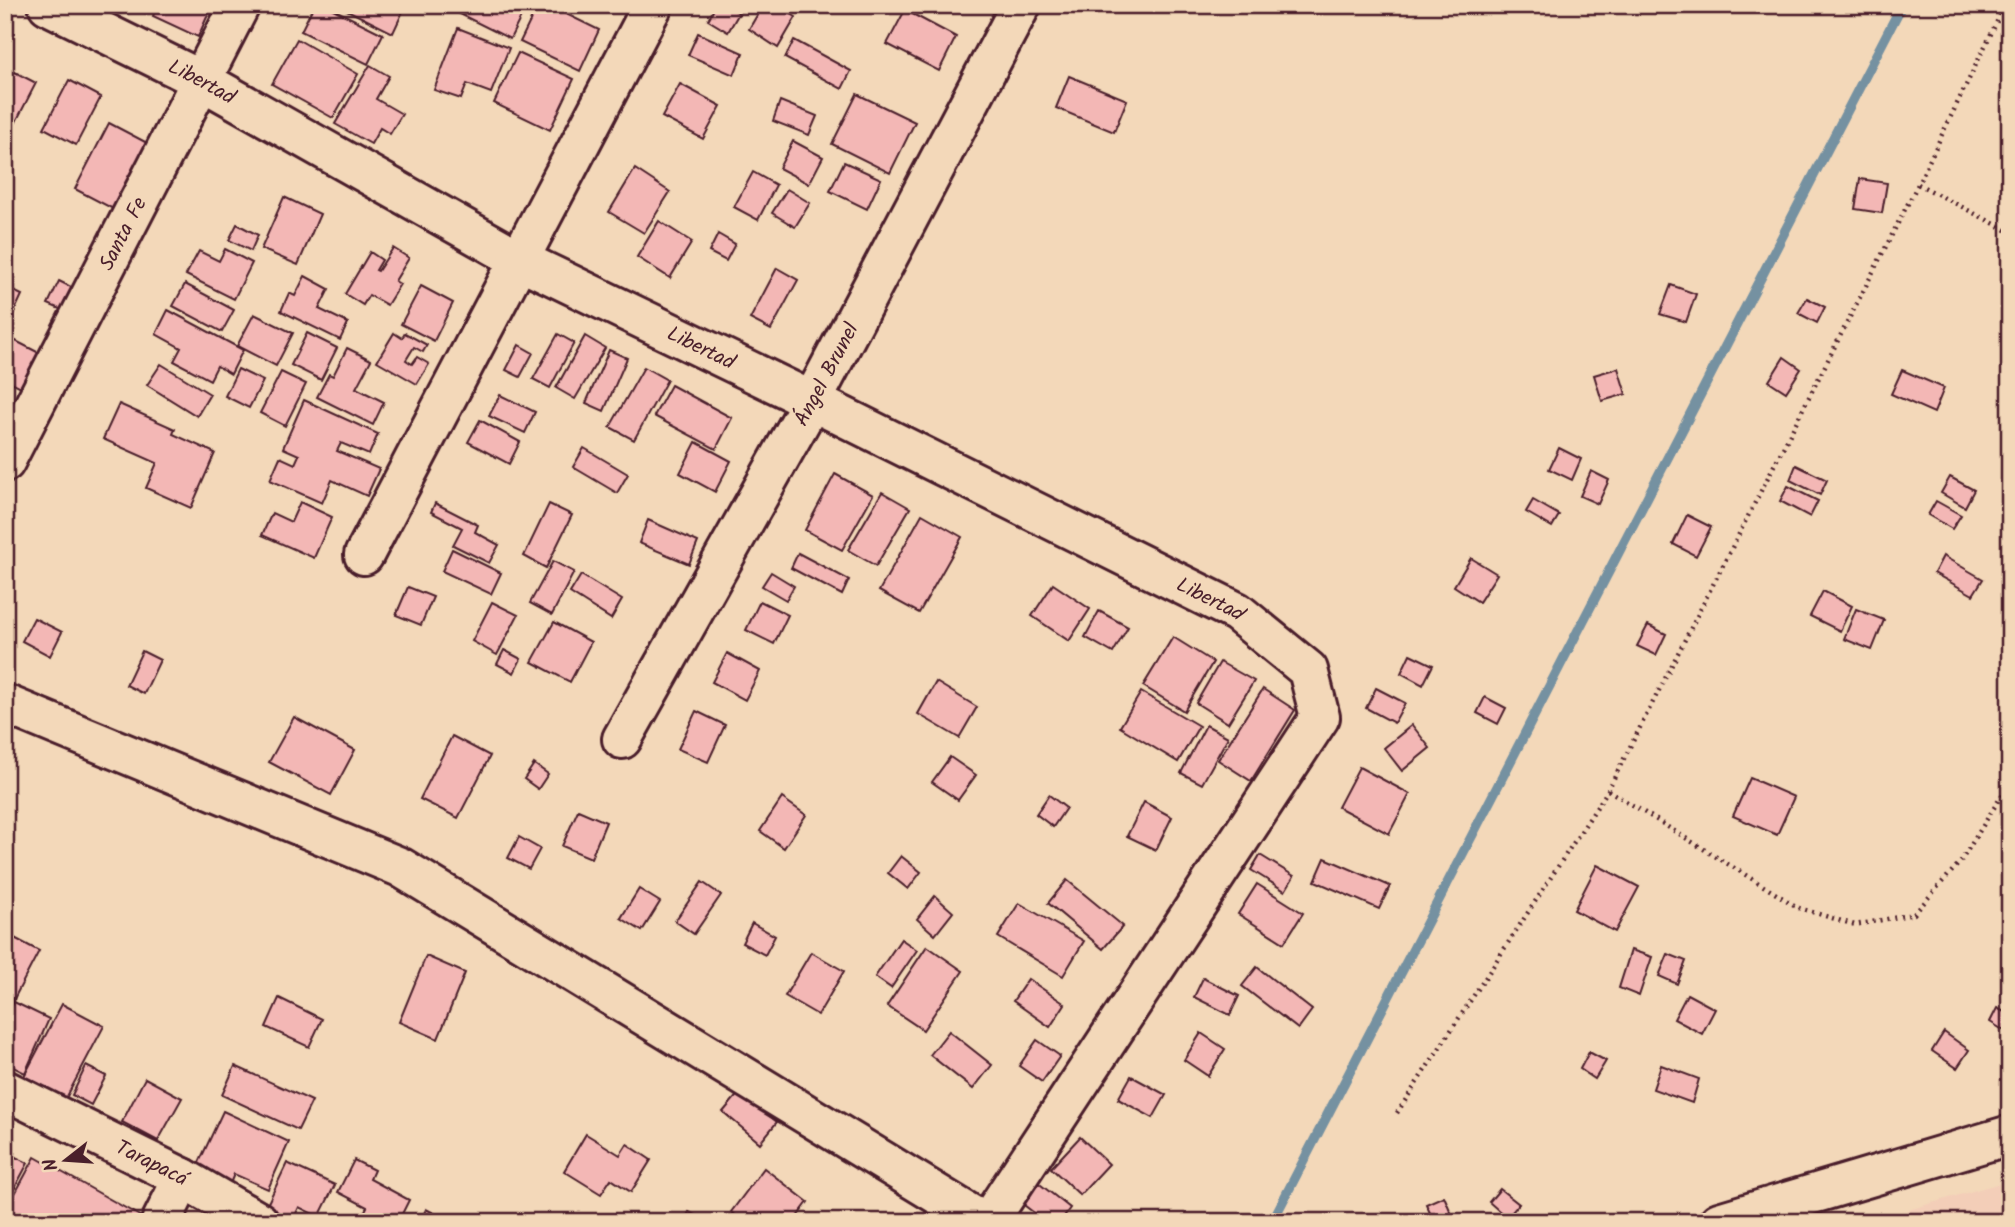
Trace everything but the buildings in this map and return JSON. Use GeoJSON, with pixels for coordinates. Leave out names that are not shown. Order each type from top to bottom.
{"type":"FeatureCollection","features":[{"type":"Feature","properties":{"kind":"street","name":"Libertad"},"geometry":{"type":"LineString","coordinates":[[48,5],[201,80],[520,260],[812,401],[1237,612],[1308,670],[1321,717],[986,1222]]}},
{"type":"Feature","properties":{"kind":"street","name":"Santa Fe"},"geometry":{"type":"LineString","coordinates":[[5,462],[240,5]]}},
{"type":"Feature","properties":{"kind":"street"},"geometry":{"type":"LineString","coordinates":[[364,555],[653,5]]}},
{"type":"Feature","properties":{"kind":"street","name":"Ángel Brunel"},"geometry":{"type":"LineString","coordinates":[[622,739],[812,401],[1021,5]]}},
{"type":"Feature","properties":{"kind":"street"},"geometry":{"type":"LineString","coordinates":[[5,704],[400,867],[986,1222]]}},
{"type":"Feature","properties":{"kind":"street","name":"Tarapacá"},"geometry":{"type":"LineString","coordinates":[[5,1090],[183,1178],[259,1222]]}},
{"type":"Feature","properties":{"kind":"street"},"geometry":{"type":"LineString","coordinates":[[1719,1222],[2010,1135]]}},
{"type":"Feature","properties":{"kind":"street"},"geometry":{"type":"LineString","coordinates":[[161,1222],[183,1178]]}},
{"type":"Feature","properties":{"kind":"path"},"geometry":{"type":"LineString","coordinates":[[1397,1113],[1608,789],[1918,184],[2005,5]]}},
{"type":"Feature","properties":{"kind":"path"},"geometry":{"type":"LineString","coordinates":[[1918,184],[2010,232]]}},
{"type":"Feature","properties":{"kind":"path"},"geometry":{"type":"LineString","coordinates":[[1608,789],[1799,908],[1855,925],[1914,914],[1961,860],[2010,782]]}},
{"type":"Feature","properties":{"kind":"shaded area"},"geometry":{"type":"Polygon","coordinates":[[[2010,1180],[2010,1222],[1868,1222],[2010,1180]]]}},
{"type":"Feature","properties":{"kind":"waterway"},"geometry":{"type":"LineString","coordinates":[[1272,1222],[1902,5]]}}]}
